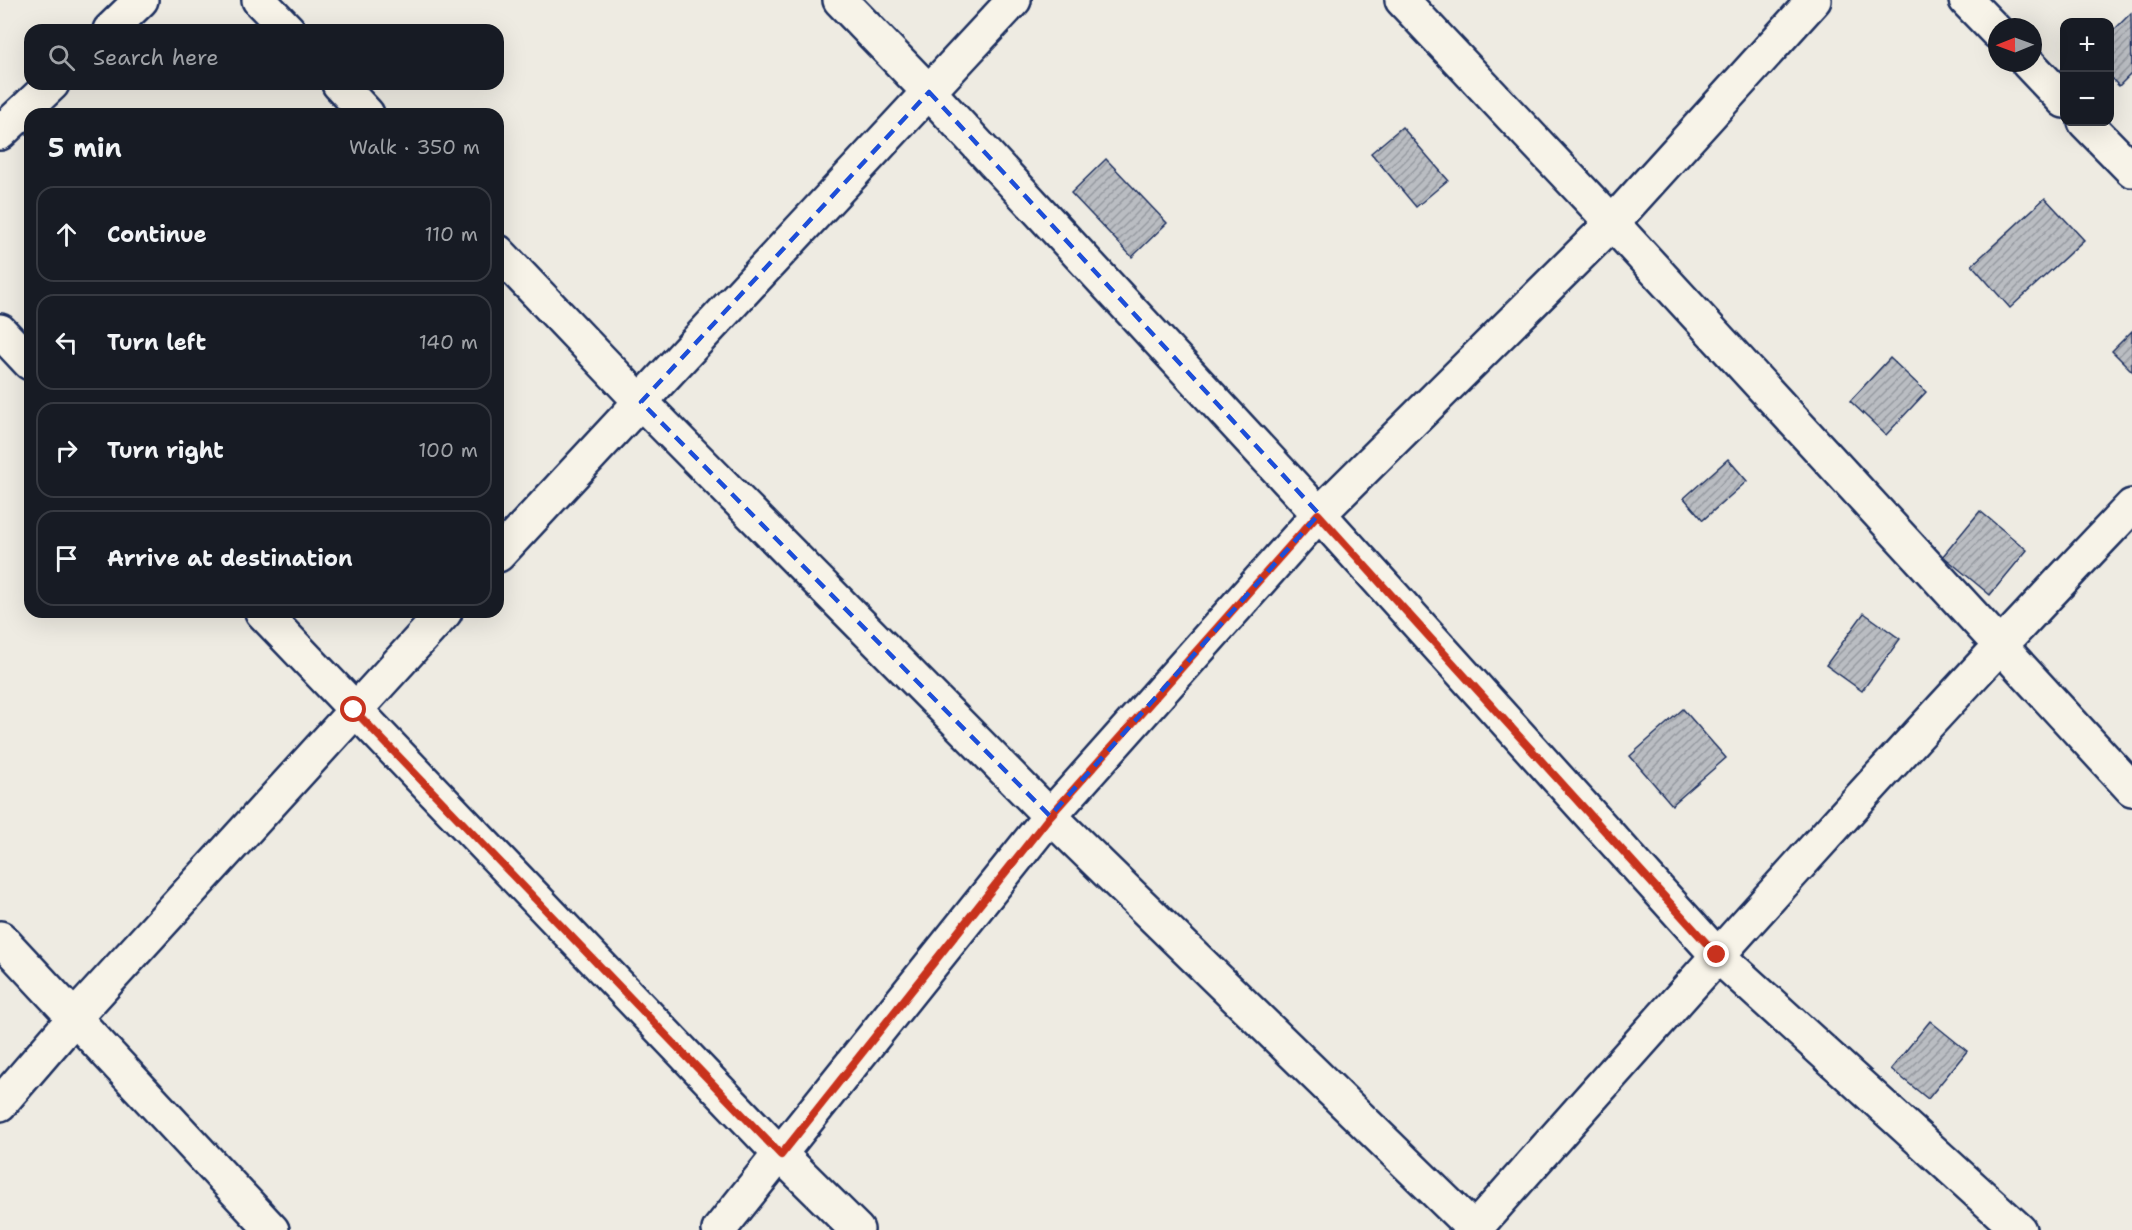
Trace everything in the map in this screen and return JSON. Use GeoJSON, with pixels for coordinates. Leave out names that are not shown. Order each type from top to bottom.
{"type":"FeatureCollection","features":[{"type":"Feature","properties":{"kind":"street"},"geometry":{"type":"LineString","coordinates":[[116,24],[141,0]]}},
{"type":"Feature","properties":{"kind":"street"},"geometry":{"type":"LineString","coordinates":[[259,0],[282,24]]}},
{"type":"Feature","properties":{"kind":"street"},"geometry":{"type":"LineString","coordinates":[[840,0],[929,92],[1318,514],[1717,955],[2019,1230]]}},
{"type":"Feature","properties":{"kind":"street"},"geometry":{"type":"LineString","coordinates":[[504,549],[1014,0]]}},
{"type":"Feature","properties":{"kind":"street"},"geometry":{"type":"LineString","coordinates":[[1402,0],[1612,223],[2132,789]]}},
{"type":"Feature","properties":{"kind":"street"},"geometry":{"type":"LineString","coordinates":[[719,1230],[1050,816],[1318,514],[1612,223],[1814,0]]}},
{"type":"Feature","properties":{"kind":"street"},"geometry":{"type":"LineString","coordinates":[[1966,0],[1988,23]]}},
{"type":"Feature","properties":{"kind":"street"},"geometry":{"type":"LineString","coordinates":[[2037,72],[2060,97]]}},
{"type":"Feature","properties":{"kind":"street"},"geometry":{"type":"LineString","coordinates":[[27,108],[46,90]]}},
{"type":"Feature","properties":{"kind":"street"},"geometry":{"type":"LineString","coordinates":[[345,90],[361,108]]}},
{"type":"Feature","properties":{"kind":"street"},"geometry":{"type":"LineString","coordinates":[[0,133],[24,110]]}},
{"type":"Feature","properties":{"kind":"street"},"geometry":{"type":"LineString","coordinates":[[2089,126],[2132,170]]}},
{"type":"Feature","properties":{"kind":"street"},"geometry":{"type":"LineString","coordinates":[[504,258],[640,402],[1050,816],[1475,1230],[1717,955],[2000,644],[2132,506]]}},
{"type":"Feature","properties":{"kind":"street"},"geometry":{"type":"LineString","coordinates":[[0,331],[24,357]]}},
{"type":"Feature","properties":{"kind":"street"},"geometry":{"type":"LineString","coordinates":[[268,618],[781,1155],[857,1230]]}},
{"type":"Feature","properties":{"kind":"street"},"geometry":{"type":"LineString","coordinates":[[0,1104],[75,1017],[439,618]]}},
{"type":"Feature","properties":{"kind":"street"},"geometry":{"type":"LineString","coordinates":[[0,938],[272,1230]]}},
{"type":"Feature","properties":{"kind":"highlighted area"},"geometry":{"type":"Polygon","coordinates":[[[929,92],[1319,514],[1050,816],[641,402],[929,92]]]}},
{"type":"Feature","properties":{"kind":"building"},"geometry":{"type":"Polygon","coordinates":[[[2131,13],[2132,73],[2119,86],[2114,81],[2114,30],[2131,13]]]}},
{"type":"Feature","properties":{"kind":"building"},"geometry":{"type":"Polygon","coordinates":[[[1402,127],[1448,180],[1416,207],[1371,153],[1402,127]]]}},
{"type":"Feature","properties":{"kind":"building"},"geometry":{"type":"Polygon","coordinates":[[[1106,159],[1167,223],[1132,257],[1071,193],[1106,159]]]}},
{"type":"Feature","properties":{"kind":"building"},"geometry":{"type":"Polygon","coordinates":[[[2045,198],[2084,240],[2010,308],[1972,265],[2045,198]]]}},
{"type":"Feature","properties":{"kind":"building"},"geometry":{"type":"Polygon","coordinates":[[[2132,331],[2132,371],[2112,351],[2132,331]]]}},
{"type":"Feature","properties":{"kind":"building"},"geometry":{"type":"Polygon","coordinates":[[[1890,358],[1926,392],[1886,435],[1850,401],[1890,358]]]}},
{"type":"Feature","properties":{"kind":"building"},"geometry":{"type":"Polygon","coordinates":[[[1728,459],[1747,481],[1703,520],[1684,498],[1728,459]]]}},
{"type":"Feature","properties":{"kind":"building"},"geometry":{"type":"Polygon","coordinates":[[[1980,511],[2027,550],[1990,595],[1943,556],[1980,511]]]}},
{"type":"Feature","properties":{"kind":"building"},"geometry":{"type":"Polygon","coordinates":[[[1864,613],[1900,639],[1862,691],[1826,665],[1864,613]]]}},
{"type":"Feature","properties":{"kind":"building"},"geometry":{"type":"Polygon","coordinates":[[[1683,709],[1726,758],[1672,805],[1630,756],[1683,709]]]}},
{"type":"Feature","properties":{"kind":"building"},"geometry":{"type":"Polygon","coordinates":[[[1930,1021],[1967,1051],[1928,1099],[1891,1069],[1930,1021]]]}},
{"type":"Feature","properties":{"kind":"route"},"geometry":{"type":"LineString","coordinates":[[354,710],[781,1155],[1050,816],[1318,514],[1717,955]]}}]}
